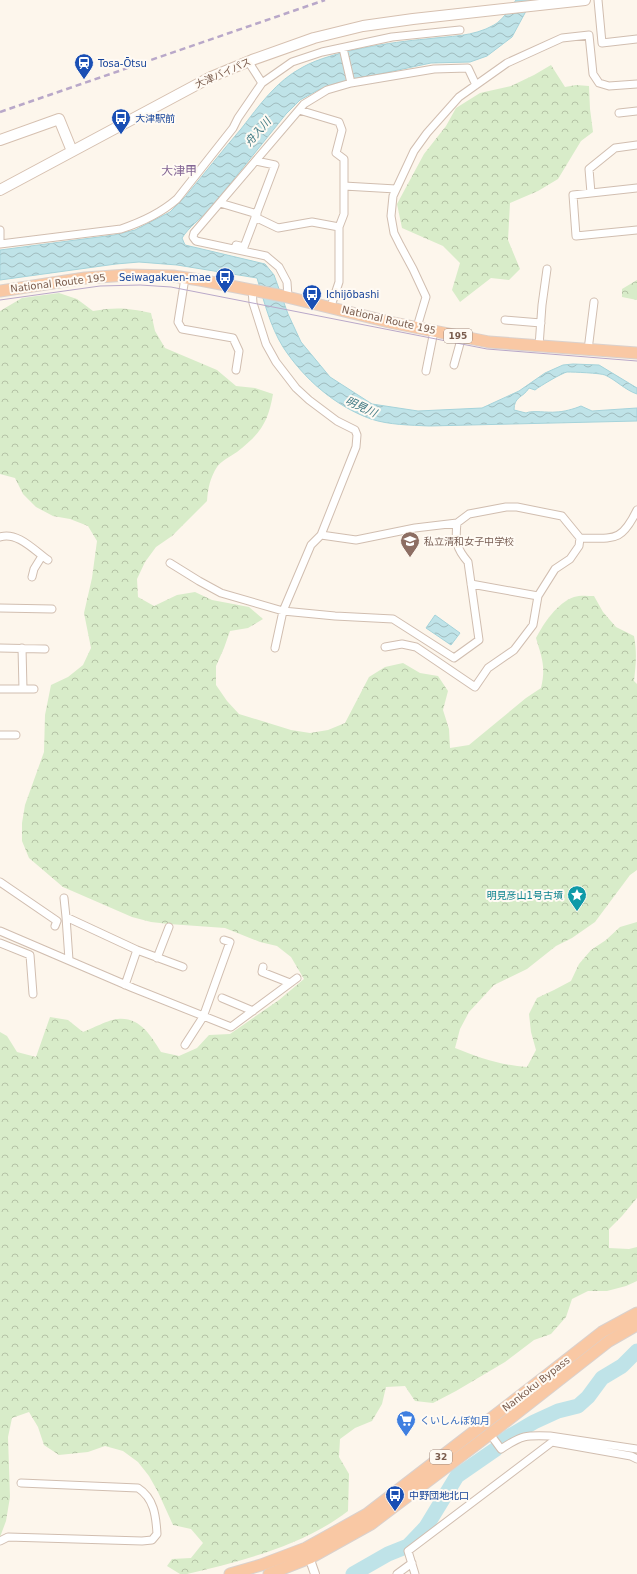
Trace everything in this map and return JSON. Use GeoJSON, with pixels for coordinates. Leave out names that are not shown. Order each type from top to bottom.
{"type":"FeatureCollection","features":[{"type":"Feature","properties":{"kind":"highway","name":"National Route 195"},"geometry":{"type":"LineString","coordinates":[[0,290],[108,276],[152,275],[185,278],[286,296],[417,328],[489,342],[637,353]]}},
{"type":"Feature","properties":{"kind":"highway","name":"Nankoku Bypass"},"geometry":{"type":"LineString","coordinates":[[269,1574],[308,1553],[367,1514],[602,1332],[637,1313]]}},
{"type":"Feature","properties":{"kind":"highway","name":"Nankoku Bypass"},"geometry":{"type":"LineString","coordinates":[[230,1574],[336,1544],[371,1524],[609,1341],[637,1325]]}},
{"type":"Feature","properties":{"kind":"main road","name":"大津バイパス"},"geometry":{"type":"LineString","coordinates":[[0,190],[211,77],[248,61],[314,38],[363,26],[467,12],[585,0]]}},
{"type":"Feature","properties":{"kind":"main road"},"geometry":{"type":"LineString","coordinates":[[0,140],[59,119],[72,151]]}},
{"type":"Feature","properties":{"kind":"street"},"geometry":{"type":"LineString","coordinates":[[598,0],[602,43],[637,40]]}},
{"type":"Feature","properties":{"kind":"street"},"geometry":{"type":"LineString","coordinates":[[0,230],[0,244],[121,229],[140,223],[170,205],[177,198],[233,128],[238,118],[262,83],[292,62],[308,56],[343,50],[392,37],[460,30]]}},
{"type":"Feature","properties":{"kind":"street"},"geometry":{"type":"LineString","coordinates":[[417,328],[426,297],[394,233],[391,216],[393,196],[414,151],[426,133],[459,97],[507,63],[562,38],[589,35],[593,74],[599,83],[609,86],[637,84]]}},
{"type":"Feature","properties":{"kind":"street"},"geometry":{"type":"LineString","coordinates":[[343,50],[350,82]]}},
{"type":"Feature","properties":{"kind":"street"},"geometry":{"type":"LineString","coordinates":[[248,61],[262,83]]}},
{"type":"Feature","properties":{"kind":"street"},"geometry":{"type":"LineString","coordinates":[[193,237],[194,233],[304,104],[315,96],[350,82],[434,69],[468,68],[476,85]]}},
{"type":"Feature","properties":{"kind":"street"},"geometry":{"type":"LineString","coordinates":[[299,110],[339,122],[342,130],[336,153],[344,159],[344,214],[339,227],[338,282],[331,306]]}},
{"type":"Feature","properties":{"kind":"street"},"geometry":{"type":"LineString","coordinates":[[619,112],[637,111]]}},
{"type":"Feature","properties":{"kind":"street"},"geometry":{"type":"LineString","coordinates":[[591,193],[589,168],[615,148],[637,145]]}},
{"type":"Feature","properties":{"kind":"street"},"geometry":{"type":"LineString","coordinates":[[193,237],[244,247],[275,165],[256,161]]}},
{"type":"Feature","properties":{"kind":"street"},"geometry":{"type":"LineString","coordinates":[[344,186],[396,189]]}},
{"type":"Feature","properties":{"kind":"street"},"geometry":{"type":"LineString","coordinates":[[637,188],[573,195],[576,236],[637,230]]}},
{"type":"Feature","properties":{"kind":"street"},"geometry":{"type":"LineString","coordinates":[[220,203],[256,216],[278,228],[312,222],[339,227]]}},
{"type":"Feature","properties":{"kind":"street"},"geometry":{"type":"LineString","coordinates":[[193,237],[196,242],[266,256],[274,261],[280,268],[287,282],[286,296]]}},
{"type":"Feature","properties":{"kind":"street"},"geometry":{"type":"LineString","coordinates":[[539,346],[547,269]]}},
{"type":"Feature","properties":{"kind":"street"},"geometry":{"type":"LineString","coordinates":[[185,278],[178,322],[182,329],[233,338],[239,351],[236,370]]}},
{"type":"Feature","properties":{"kind":"street"},"geometry":{"type":"LineString","coordinates":[[255,290],[253,303],[266,344],[276,362],[296,388],[309,400],[337,420],[355,430],[357,434],[356,447],[321,536],[311,545],[283,611],[275,648]]}},
{"type":"Feature","properties":{"kind":"street"},"geometry":{"type":"LineString","coordinates":[[588,350],[594,302]]}},
{"type":"Feature","properties":{"kind":"street"},"geometry":{"type":"LineString","coordinates":[[506,320],[541,323]]}},
{"type":"Feature","properties":{"kind":"street"},"geometry":{"type":"LineString","coordinates":[[426,371],[434,331]]}},
{"type":"Feature","properties":{"kind":"street"},"geometry":{"type":"LineString","coordinates":[[454,365],[462,336]]}},
{"type":"Feature","properties":{"kind":"street"},"geometry":{"type":"LineString","coordinates":[[321,536],[356,540],[415,528],[457,523],[469,514],[506,506],[517,506],[562,516],[580,538],[579,546],[570,559],[555,569],[538,596],[533,625],[514,650],[488,668],[475,687],[416,647],[402,644],[386,647]]}},
{"type":"Feature","properties":{"kind":"street"},"geometry":{"type":"LineString","coordinates":[[580,538],[612,538],[621,534],[630,524],[637,510]]}},
{"type":"Feature","properties":{"kind":"street"},"geometry":{"type":"LineString","coordinates":[[170,562],[199,581],[221,592],[283,611],[393,619],[454,658],[479,640],[468,562],[460,553],[456,539],[457,523]]}},
{"type":"Feature","properties":{"kind":"street"},"geometry":{"type":"LineString","coordinates":[[0,538],[4,536],[19,538],[45,558],[34,569],[32,577]]}},
{"type":"Feature","properties":{"kind":"street"},"geometry":{"type":"LineString","coordinates":[[471,584],[538,596]]}},
{"type":"Feature","properties":{"kind":"street"},"geometry":{"type":"LineString","coordinates":[[0,608],[52,609]]}},
{"type":"Feature","properties":{"kind":"street"},"geometry":{"type":"LineString","coordinates":[[0,648],[44,649]]}},
{"type":"Feature","properties":{"kind":"street"},"geometry":{"type":"LineString","coordinates":[[22,648],[23,689]]}},
{"type":"Feature","properties":{"kind":"street"},"geometry":{"type":"LineString","coordinates":[[0,689],[34,688]]}},
{"type":"Feature","properties":{"kind":"street"},"geometry":{"type":"LineString","coordinates":[[0,735],[16,735]]}},
{"type":"Feature","properties":{"kind":"street"},"geometry":{"type":"LineString","coordinates":[[0,882],[57,921],[55,926]]}},
{"type":"Feature","properties":{"kind":"street"},"geometry":{"type":"LineString","coordinates":[[64,898],[69,960]]}},
{"type":"Feature","properties":{"kind":"street"},"geometry":{"type":"LineString","coordinates":[[66,917],[137,950],[183,967]]}},
{"type":"Feature","properties":{"kind":"street"},"geometry":{"type":"LineString","coordinates":[[157,958],[169,927]]}},
{"type":"Feature","properties":{"kind":"street"},"geometry":{"type":"LineString","coordinates":[[0,931],[203,1017],[231,1027],[297,978]]}},
{"type":"Feature","properties":{"kind":"street"},"geometry":{"type":"LineString","coordinates":[[185,1045],[203,1017],[230,942],[224,940]]}},
{"type":"Feature","properties":{"kind":"street"},"geometry":{"type":"LineString","coordinates":[[0,943],[30,955],[33,994]]}},
{"type":"Feature","properties":{"kind":"street"},"geometry":{"type":"LineString","coordinates":[[125,984],[137,950]]}},
{"type":"Feature","properties":{"kind":"street"},"geometry":{"type":"LineString","coordinates":[[264,967],[262,972],[290,983]]}},
{"type":"Feature","properties":{"kind":"street"},"geometry":{"type":"LineString","coordinates":[[222,998],[253,1011]]}},
{"type":"Feature","properties":{"kind":"street"},"geometry":{"type":"LineString","coordinates":[[490,1434],[501,1449],[517,1438],[536,1436],[565,1438],[637,1449]]}},
{"type":"Feature","properties":{"kind":"street"},"geometry":{"type":"LineString","coordinates":[[415,1574],[408,1552],[552,1442],[632,1456],[637,1459]]}},
{"type":"Feature","properties":{"kind":"street"},"geometry":{"type":"LineString","coordinates":[[0,1541],[8,1536],[40,1536],[142,1541],[152,1540],[157,1534],[156,1519],[152,1503],[144,1492],[138,1488],[21,1483]]}},
{"type":"Feature","properties":{"kind":"street"},"geometry":{"type":"LineString","coordinates":[[308,1553],[315,1574]]}},
{"type":"Feature","properties":{"kind":"street"},"geometry":{"type":"LineString","coordinates":[[397,1574],[412,1563]]}},
{"type":"Feature","properties":{"kind":"green space"},"geometry":{"type":"Polygon","coordinates":[[[551,65],[565,87],[576,85],[589,86],[593,132],[581,141],[558,179],[538,191],[510,203],[508,240],[520,269],[509,280],[491,278],[460,302],[452,290],[460,263],[443,246],[402,228],[397,204],[424,154],[446,126],[456,108],[480,93],[511,86],[551,65]]]}},
{"type":"Feature","properties":{"kind":"green space"},"geometry":{"type":"Polygon","coordinates":[[[637,280],[637,300],[622,297],[622,289],[637,280]]]}},
{"type":"Feature","properties":{"kind":"green space"},"geometry":{"type":"Polygon","coordinates":[[[59,293],[77,299],[93,311],[122,309],[151,313],[155,331],[165,348],[217,370],[236,386],[255,388],[273,394],[268,413],[262,427],[245,446],[219,465],[211,479],[207,501],[172,536],[156,547],[145,562],[137,579],[138,597],[154,606],[177,595],[195,592],[212,600],[249,607],[263,619],[248,628],[230,631],[216,666],[216,685],[227,701],[239,714],[291,730],[310,733],[328,730],[345,723],[369,677],[385,667],[403,663],[420,673],[438,676],[448,691],[443,710],[449,729],[450,748],[469,745],[526,698],[541,688],[543,674],[542,657],[536,638],[552,614],[568,600],[579,596],[594,596],[603,612],[616,627],[634,636],[636,647],[634,681],[637,684],[637,870],[630,875],[595,922],[572,938],[556,946],[527,969],[494,985],[469,1012],[460,1029],[455,1048],[508,1065],[527,1067],[536,1050],[531,1032],[529,1014],[537,998],[571,981],[579,964],[591,950],[606,940],[620,927],[637,922],[637,1198],[609,1229],[609,1248],[629,1249],[637,1247],[637,1281],[626,1286],[607,1291],[588,1291],[572,1299],[566,1317],[551,1334],[534,1340],[505,1362],[433,1403],[415,1401],[405,1386],[386,1387],[382,1404],[372,1421],[355,1428],[340,1439],[339,1457],[349,1474],[348,1511],[311,1534],[292,1543],[250,1558],[187,1574],[180,1574],[167,1566],[172,1559],[191,1558],[203,1543],[191,1529],[173,1525],[158,1492],[149,1476],[138,1462],[123,1451],[105,1446],[88,1452],[59,1455],[44,1445],[38,1427],[29,1412],[12,1418],[8,1437],[10,1497],[6,1521],[0,1537],[0,1032],[7,1036],[17,1052],[36,1057],[50,1017],[68,1020],[83,1032],[110,1021],[126,1019],[139,1024],[149,1034],[161,1052],[179,1056],[197,1048],[209,1035],[230,1034],[279,1000],[304,979],[291,957],[277,946],[260,942],[225,928],[151,922],[132,917],[63,887],[29,858],[22,841],[22,823],[25,805],[44,752],[45,715],[51,685],[68,677],[83,665],[91,648],[84,613],[92,578],[97,541],[88,526],[70,519],[53,516],[36,507],[23,494],[15,478],[0,474],[0,311],[22,298],[59,293]]]}},
{"type":"Feature","properties":{"kind":"water"},"geometry":{"type":"Polygon","coordinates":[[[516,0],[532,0],[512,37],[487,56],[470,62],[431,63],[337,83],[318,90],[300,100],[286,114],[209,210],[182,238],[185,245],[265,264],[274,275],[288,314],[301,342],[330,377],[372,404],[418,411],[482,408],[519,391],[545,373],[563,365],[599,365],[637,388],[637,394],[605,375],[567,372],[535,390],[529,388],[517,400],[514,405],[514,410],[526,413],[562,411],[581,406],[592,411],[637,408],[637,421],[429,426],[392,424],[371,419],[345,407],[321,390],[291,359],[274,331],[257,278],[177,265],[139,262],[0,280],[0,250],[114,235],[135,230],[170,212],[185,197],[276,87],[284,79],[303,67],[330,56],[363,48],[397,42],[478,32],[497,23],[506,14],[516,0]]]}},
{"type":"Feature","properties":{"kind":"water"},"geometry":{"type":"Polygon","coordinates":[[[435,615],[460,633],[451,645],[426,628],[435,615]]]}},
{"type":"Feature","properties":{"kind":"waterway"},"geometry":{"type":"LineString","coordinates":[[501,1443],[534,1422],[558,1411],[578,1406],[588,1397],[602,1378],[622,1366],[637,1351]]}},
{"type":"Feature","properties":{"kind":"waterway"},"geometry":{"type":"LineString","coordinates":[[353,1574],[388,1554],[408,1546],[426,1527],[457,1476],[496,1449]]}},
{"type":"Feature","properties":{"kind":"tram line"},"geometry":{"type":"LineString","coordinates":[[0,300],[100,286],[140,285],[171,287],[487,349],[637,361]]}},
{"type":"Feature","properties":{"kind":"railway"},"geometry":{"type":"LineString","coordinates":[[0,112],[325,0]]}},
{"type":"Feature","properties":{"kind":"place","name":"Tosa-Ōtsu"},"geometry":{"type":"Point","coordinates":[84,80]}},
{"type":"Feature","properties":{"kind":"place","name":"大津駅前"},"geometry":{"type":"Point","coordinates":[121,135]}},
{"type":"Feature","properties":{"kind":"place","name":"Seiwagakuen-mae"},"geometry":{"type":"Point","coordinates":[225,294]}},
{"type":"Feature","properties":{"kind":"place","name":"Ichijōbashi"},"geometry":{"type":"Point","coordinates":[312,311]}},
{"type":"Feature","properties":{"kind":"place","name":"私立清和女子中学校"},"geometry":{"type":"Point","coordinates":[410,558]}},
{"type":"Feature","properties":{"kind":"place","name":"明見彦山1号古墳"},"geometry":{"type":"Point","coordinates":[577,912]}},
{"type":"Feature","properties":{"kind":"place","name":"くいしんぼ如月"},"geometry":{"type":"Point","coordinates":[406,1437]}},
{"type":"Feature","properties":{"kind":"place","name":"中野団地北口"},"geometry":{"type":"Point","coordinates":[395,1512]}},
{"type":"Feature","properties":{"kind":"district","name":"大津甲"},"geometry":{"type":"Point","coordinates":[179,171]}},
{"type":"Feature","properties":{"kind":"water label","name":"舟入川"},"geometry":{"type":"Point","coordinates":[258,132]}},
{"type":"Feature","properties":{"kind":"water label","name":"明見川"},"geometry":{"type":"Point","coordinates":[361,407]}}]}
